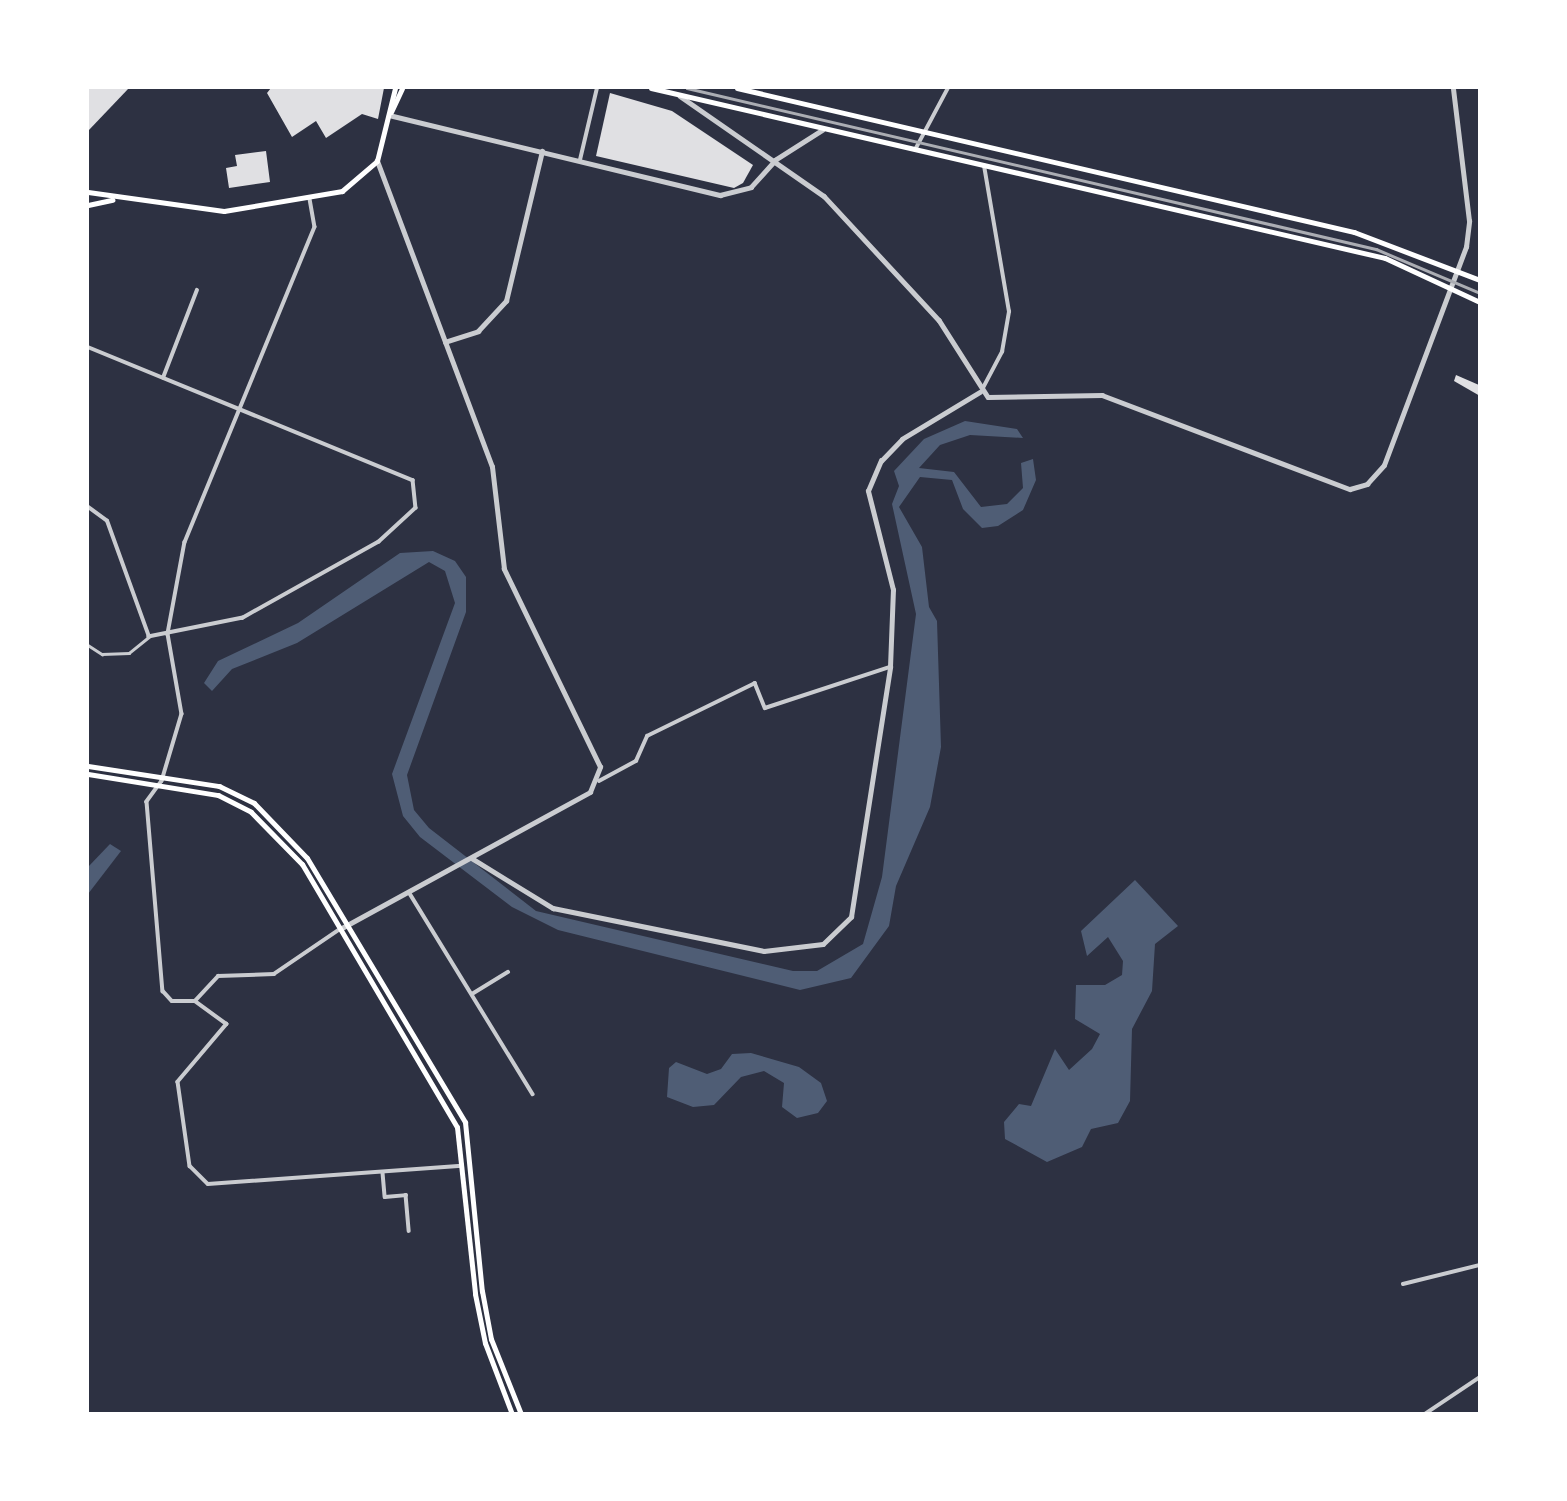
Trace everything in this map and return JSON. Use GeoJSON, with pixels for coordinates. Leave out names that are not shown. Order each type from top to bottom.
{"type":"FeatureCollection","features":[{"type":"Feature","properties":{"kind":"main road"},"geometry":{"type":"LineString","coordinates":[[88,192],[116,199],[224,211],[310,199],[342,191],[377,161],[395,88]]}},
{"type":"Feature","properties":{"kind":"main road"},"geometry":{"type":"LineString","coordinates":[[389,115],[402,88]]}},
{"type":"Feature","properties":{"kind":"main road"},"geometry":{"type":"LineString","coordinates":[[651,88],[915,152],[1385,258],[1451,285],[1479,302]]}},
{"type":"Feature","properties":{"kind":"main road"},"geometry":{"type":"LineString","coordinates":[[737,88],[1353,232],[1458,268],[1479,280]]}},
{"type":"Feature","properties":{"kind":"main road"},"geometry":{"type":"LineString","coordinates":[[88,205],[116,199]]}},
{"type":"Feature","properties":{"kind":"main road"},"geometry":{"type":"LineString","coordinates":[[88,766],[162,780],[219,786],[254,803],[307,858],[453,1097],[465,1122],[491,1339],[521,1413]]}},
{"type":"Feature","properties":{"kind":"main road"},"geometry":{"type":"LineString","coordinates":[[88,774],[156,788],[218,794],[251,812],[302,864],[446,1102],[463,1166],[475,1294],[485,1343],[512,1413]]}},
{"type":"Feature","properties":{"kind":"street"},"geometry":{"type":"LineString","coordinates":[[580,160],[597,88]]}},
{"type":"Feature","properties":{"kind":"street"},"geometry":{"type":"LineString","coordinates":[[915,152],[920,131],[948,88]]}},
{"type":"Feature","properties":{"kind":"street"},"geometry":{"type":"LineString","coordinates":[[677,93],[824,195],[939,320],[980,393],[996,399],[1056,392],[1102,395],[1342,488],[1358,488],[1384,465],[1458,268],[1469,221],[1453,88]]}},
{"type":"Feature","properties":{"kind":"street"},"geometry":{"type":"LineString","coordinates":[[389,115],[720,195],[751,187],[775,160],[822,130]]}},
{"type":"Feature","properties":{"kind":"street"},"geometry":{"type":"LineString","coordinates":[[445,342],[478,331],[506,301],[542,151]]}},
{"type":"Feature","properties":{"kind":"street"},"geometry":{"type":"LineString","coordinates":[[377,161],[492,467],[504,569],[600,767],[599,782]]}},
{"type":"Feature","properties":{"kind":"street"},"geometry":{"type":"LineString","coordinates":[[473,859],[553,908],[764,951],[823,944],[851,917],[890,667],[893,590],[868,491],[881,461],[902,439],[980,393],[1002,352],[1009,312],[984,166]]}},
{"type":"Feature","properties":{"kind":"street"},"geometry":{"type":"LineString","coordinates":[[310,199],[314,227],[185,542],[168,634],[183,693],[162,780],[147,802],[163,991],[172,1001],[195,1000],[227,1024],[178,1082],[190,1166],[198,1176],[219,1186],[470,1166]]}},
{"type":"Feature","properties":{"kind":"street"},"geometry":{"type":"LineString","coordinates":[[163,378],[198,290]]}},
{"type":"Feature","properties":{"kind":"street"},"geometry":{"type":"LineString","coordinates":[[88,347],[413,480],[416,508],[379,542],[243,618],[149,637],[129,653],[102,654],[88,645]]}},
{"type":"Feature","properties":{"kind":"street"},"geometry":{"type":"LineString","coordinates":[[88,507],[107,521],[149,637]]}},
{"type":"Feature","properties":{"kind":"street"},"geometry":{"type":"LineString","coordinates":[[195,1000],[211,979],[274,974],[340,929],[525,830],[636,761],[647,736],[755,683],[765,708],[890,667]]}},
{"type":"Feature","properties":{"kind":"street"},"geometry":{"type":"LineString","coordinates":[[409,892],[533,1094]]}},
{"type":"Feature","properties":{"kind":"street"},"geometry":{"type":"LineString","coordinates":[[472,994],[508,972]]}},
{"type":"Feature","properties":{"kind":"street"},"geometry":{"type":"LineString","coordinates":[[383,1173],[385,1197],[405,1195],[409,1231]]}},
{"type":"Feature","properties":{"kind":"street"},"geometry":{"type":"LineString","coordinates":[[1403,1284],[1479,1265]]}},
{"type":"Feature","properties":{"kind":"street"},"geometry":{"type":"LineString","coordinates":[[1424,1413],[1479,1377]]}},
{"type":"Feature","properties":{"kind":"water"},"geometry":{"type":"Polygon","coordinates":[[[965,421],[1017,429],[1023,438],[970,435],[940,445],[919,468],[954,472],[981,507],[1007,504],[1023,488],[1021,463],[1033,459],[1036,480],[1023,510],[998,526],[982,528],[963,509],[952,480],[920,477],[899,507],[922,547],[929,607],[937,621],[941,747],[930,807],[896,886],[889,926],[851,978],[800,990],[558,930],[512,907],[420,837],[403,816],[392,774],[455,603],[445,571],[429,562],[297,643],[232,669],[212,691],[204,683],[218,661],[298,623],[400,553],[433,551],[455,561],[466,577],[466,612],[407,775],[414,810],[429,828],[536,911],[793,971],[817,971],[863,944],[882,877],[916,614],[892,504],[899,486],[894,471],[924,439],[965,421]]]}},
{"type":"Feature","properties":{"kind":"water"},"geometry":{"type":"Polygon","coordinates":[[[110,844],[121,851],[88,894],[88,867],[110,844]]]}},
{"type":"Feature","properties":{"kind":"water"},"geometry":{"type":"Polygon","coordinates":[[[1135,880],[1178,926],[1155,944],[1152,991],[1132,1029],[1130,1101],[1118,1123],[1091,1129],[1082,1147],[1047,1162],[1005,1139],[1004,1122],[1019,1104],[1031,1106],[1055,1049],[1069,1070],[1092,1049],[1100,1034],[1075,1019],[1076,985],[1105,985],[1122,975],[1123,961],[1108,937],[1087,956],[1081,931],[1135,880]]]}},
{"type":"Feature","properties":{"kind":"water"},"geometry":{"type":"Polygon","coordinates":[[[751,1053],[799,1067],[821,1083],[827,1101],[818,1113],[797,1118],[782,1107],[784,1083],[764,1071],[741,1077],[714,1105],[693,1107],[667,1097],[669,1068],[676,1062],[707,1074],[721,1069],[732,1054],[751,1053]]]}},
{"type":"Feature","properties":{"kind":"building"},"geometry":{"type":"Polygon","coordinates":[[[88,88],[129,88],[88,131],[88,88]]]}},
{"type":"Feature","properties":{"kind":"building"},"geometry":{"type":"Polygon","coordinates":[[[271,88],[384,88],[378,119],[362,114],[326,138],[316,121],[292,137],[267,93],[271,88]]]}},
{"type":"Feature","properties":{"kind":"building"},"geometry":{"type":"Polygon","coordinates":[[[610,93],[672,111],[753,165],[743,183],[734,188],[596,156],[610,93]]]}},
{"type":"Feature","properties":{"kind":"building"},"geometry":{"type":"Polygon","coordinates":[[[266,151],[270,182],[229,188],[226,168],[237,166],[235,155],[266,151]]]}},
{"type":"Feature","properties":{"kind":"building"},"geometry":{"type":"Polygon","coordinates":[[[1456,375],[1479,385],[1480,396],[1454,381],[1456,375]]]}},
{"type":"Feature","properties":{"kind":"railway"},"geometry":{"type":"LineString","coordinates":[[687,88],[1376,249],[1480,293]]}}]}
